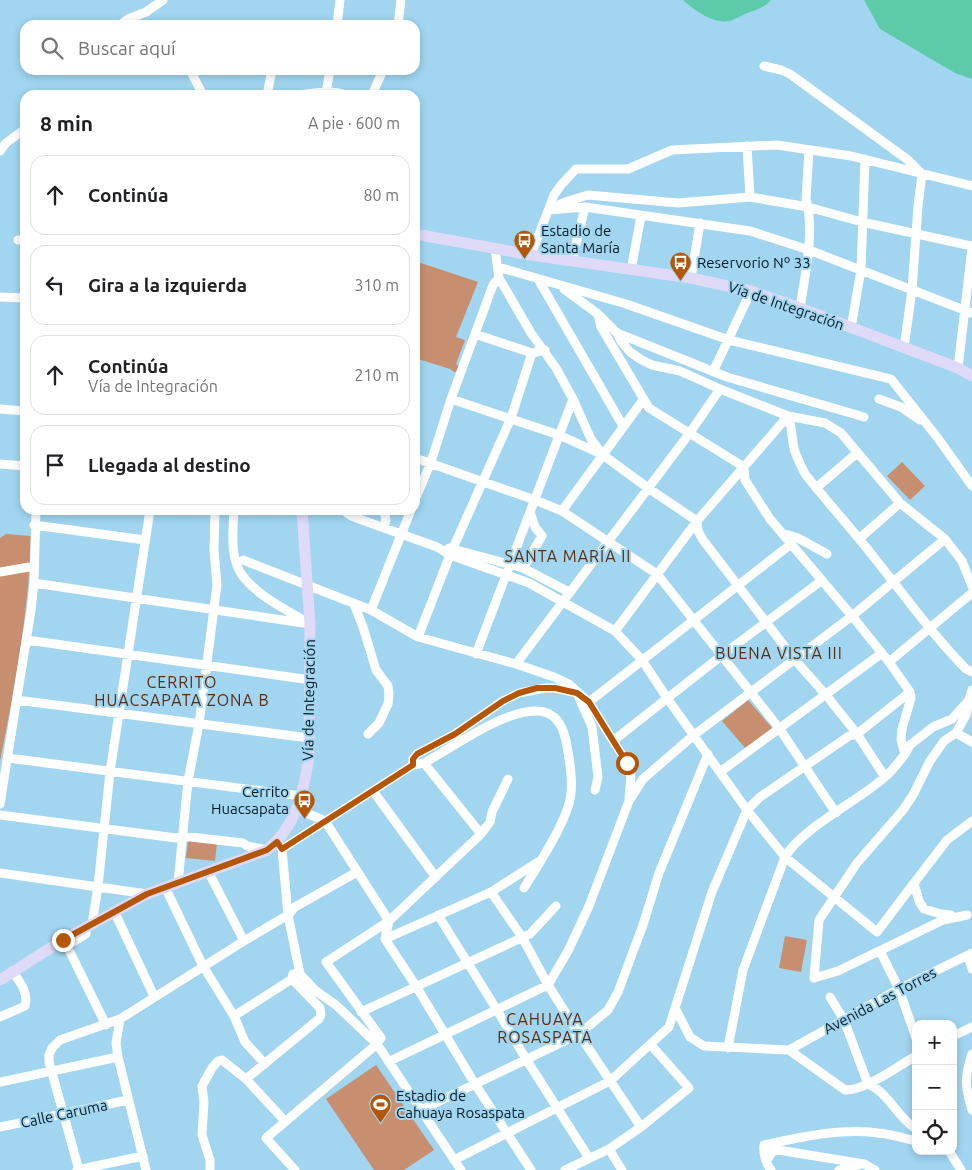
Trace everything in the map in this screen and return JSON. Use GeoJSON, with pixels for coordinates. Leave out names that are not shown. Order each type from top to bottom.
{"type":"FeatureCollection","features":[{"type":"Feature","properties":{"kind":"main road","name":"Vía de Integración"},"geometry":{"type":"LineString","coordinates":[[420,235],[531,256],[691,278],[751,291],[958,368],[972,376]]}},
{"type":"Feature","properties":{"kind":"main road","name":"Vía de Integración"},"geometry":{"type":"LineString","coordinates":[[0,980],[89,925],[147,894],[280,846],[297,809],[309,756],[310,624],[302,515]]}},
{"type":"Feature","properties":{"kind":"street"},"geometry":{"type":"LineString","coordinates":[[127,20],[146,12],[163,0]]}},
{"type":"Feature","properties":{"kind":"street"},"geometry":{"type":"LineString","coordinates":[[338,20],[340,0]]}},
{"type":"Feature","properties":{"kind":"street"},"geometry":{"type":"LineString","coordinates":[[399,20],[401,0]]}},
{"type":"Feature","properties":{"kind":"street"},"geometry":{"type":"LineString","coordinates":[[764,66],[790,74],[908,160],[922,174]]}},
{"type":"Feature","properties":{"kind":"street"},"geometry":{"type":"LineString","coordinates":[[193,75],[200,90]]}},
{"type":"Feature","properties":{"kind":"street"},"geometry":{"type":"LineString","coordinates":[[268,90],[271,75]]}},
{"type":"Feature","properties":{"kind":"street"},"geometry":{"type":"LineString","coordinates":[[326,90],[329,75]]}},
{"type":"Feature","properties":{"kind":"street"},"geometry":{"type":"LineString","coordinates":[[374,90],[381,75]]}},
{"type":"Feature","properties":{"kind":"street"},"geometry":{"type":"LineString","coordinates":[[0,151],[20,134]]}},
{"type":"Feature","properties":{"kind":"street"},"geometry":{"type":"LineString","coordinates":[[531,256],[554,195],[576,169],[628,169],[672,150],[777,145],[865,160],[972,186]]}},
{"type":"Feature","properties":{"kind":"street"},"geometry":{"type":"LineString","coordinates":[[747,146],[750,197]]}},
{"type":"Feature","properties":{"kind":"street"},"geometry":{"type":"LineString","coordinates":[[800,308],[809,250],[808,207],[806,199],[809,150]]}},
{"type":"Feature","properties":{"kind":"street"},"geometry":{"type":"LineString","coordinates":[[851,328],[860,270],[865,160]]}},
{"type":"Feature","properties":{"kind":"street"},"geometry":{"type":"LineString","coordinates":[[904,348],[912,290],[922,174]]}},
{"type":"Feature","properties":{"kind":"street"},"geometry":{"type":"LineString","coordinates":[[549,210],[565,202],[588,195],[678,203],[750,197],[808,207],[862,222],[972,247],[969,311],[958,368]]}},
{"type":"Feature","properties":{"kind":"street"},"geometry":{"type":"LineString","coordinates":[[549,210],[585,207],[750,231],[809,250],[969,311]]}},
{"type":"Feature","properties":{"kind":"street"},"geometry":{"type":"LineString","coordinates":[[572,261],[585,207]]}},
{"type":"Feature","properties":{"kind":"street"},"geometry":{"type":"LineString","coordinates":[[631,270],[641,216]]}},
{"type":"Feature","properties":{"kind":"street"},"geometry":{"type":"LineString","coordinates":[[691,278],[700,224]]}},
{"type":"Feature","properties":{"kind":"street"},"geometry":{"type":"LineString","coordinates":[[494,249],[499,278],[532,333],[545,350],[573,399],[591,439],[603,455]]}},
{"type":"Feature","properties":{"kind":"street"},"geometry":{"type":"LineString","coordinates":[[498,267],[626,304],[729,340],[891,379],[927,424],[972,486]]}},
{"type":"Feature","properties":{"kind":"street"},"geometry":{"type":"LineString","coordinates":[[420,488],[431,462],[451,399],[493,285],[499,278]]}},
{"type":"Feature","properties":{"kind":"street"},"geometry":{"type":"LineString","coordinates":[[538,279],[624,426]]}},
{"type":"Feature","properties":{"kind":"street"},"geometry":{"type":"LineString","coordinates":[[558,285],[598,314],[617,333],[621,341],[640,359],[652,365],[680,371],[788,416],[825,423],[834,427],[900,503],[945,539],[962,560],[972,586]]}},
{"type":"Feature","properties":{"kind":"street"},"geometry":{"type":"LineString","coordinates":[[714,372],[751,291]]}},
{"type":"Feature","properties":{"kind":"street"},"geometry":{"type":"LineString","coordinates":[[0,297],[20,298]]}},
{"type":"Feature","properties":{"kind":"street"},"geometry":{"type":"LineString","coordinates":[[598,314],[601,327],[649,408],[744,467]]}},
{"type":"Feature","properties":{"kind":"street"},"geometry":{"type":"LineString","coordinates":[[617,333],[727,377],[864,417]]}},
{"type":"Feature","properties":{"kind":"street"},"geometry":{"type":"LineString","coordinates":[[475,334],[532,353],[545,350]]}},
{"type":"Feature","properties":{"kind":"street"},"geometry":{"type":"LineString","coordinates":[[418,637],[452,552],[511,418],[532,353]]}},
{"type":"Feature","properties":{"kind":"street"},"geometry":{"type":"LineString","coordinates":[[516,664],[689,434],[720,389]]}},
{"type":"Feature","properties":{"kind":"street"},"geometry":{"type":"LineString","coordinates":[[451,399],[559,435],[603,455],[697,521]]}},
{"type":"Feature","properties":{"kind":"street"},"geometry":{"type":"LineString","coordinates":[[476,654],[573,399]]}},
{"type":"Feature","properties":{"kind":"street"},"geometry":{"type":"LineString","coordinates":[[878,399],[901,407],[927,424]]}},
{"type":"Feature","properties":{"kind":"street"},"geometry":{"type":"LineString","coordinates":[[562,511],[643,400]]}},
{"type":"Feature","properties":{"kind":"street"},"geometry":{"type":"LineString","coordinates":[[0,409],[20,411]]}},
{"type":"Feature","properties":{"kind":"street"},"geometry":{"type":"LineString","coordinates":[[615,631],[697,521],[788,416]]}},
{"type":"Feature","properties":{"kind":"street"},"geometry":{"type":"LineString","coordinates":[[788,416],[793,428],[794,446],[799,462],[816,488],[860,538],[948,651],[966,669],[972,672]]}},
{"type":"Feature","properties":{"kind":"street"},"geometry":{"type":"LineString","coordinates":[[816,488],[857,453]]}},
{"type":"Feature","properties":{"kind":"street"},"geometry":{"type":"LineString","coordinates":[[420,459],[562,511],[657,574],[779,728],[836,813]]}},
{"type":"Feature","properties":{"kind":"street"},"geometry":{"type":"LineString","coordinates":[[0,464],[20,466]]}},
{"type":"Feature","properties":{"kind":"street"},"geometry":{"type":"LineString","coordinates":[[744,467],[745,480],[770,519],[882,653],[910,692],[911,698],[902,728],[901,740],[905,754]]}},
{"type":"Feature","properties":{"kind":"street"},"geometry":{"type":"LineString","coordinates":[[860,538],[900,503]]}},
{"type":"Feature","properties":{"kind":"street"},"geometry":{"type":"LineString","coordinates":[[523,568],[542,536],[533,524],[530,512]]}},
{"type":"Feature","properties":{"kind":"street"},"geometry":{"type":"LineString","coordinates":[[0,803],[27,640],[34,583],[35,515]]}},
{"type":"Feature","properties":{"kind":"street"},"geometry":{"type":"LineString","coordinates":[[106,1025],[67,946],[86,934],[98,886],[110,772],[149,515]]}},
{"type":"Feature","properties":{"kind":"street"},"geometry":{"type":"LineString","coordinates":[[178,883],[188,780],[198,724],[217,585],[214,550],[215,515]]}},
{"type":"Feature","properties":{"kind":"street"},"geometry":{"type":"LineString","coordinates":[[234,515],[233,538],[240,572],[266,598],[310,624]]}},
{"type":"Feature","properties":{"kind":"street"},"geometry":{"type":"LineString","coordinates":[[350,515],[452,552],[523,568],[570,592]]}},
{"type":"Feature","properties":{"kind":"street"},"geometry":{"type":"LineString","coordinates":[[384,528],[385,515]]}},
{"type":"Feature","properties":{"kind":"street"},"geometry":{"type":"LineString","coordinates":[[371,610],[408,515]]}},
{"type":"Feature","properties":{"kind":"street"},"geometry":{"type":"LineString","coordinates":[[697,521],[698,531],[703,540],[795,660],[826,694],[857,734],[885,777]]}},
{"type":"Feature","properties":{"kind":"street"},"geometry":{"type":"LineString","coordinates":[[34,525],[145,540]]}},
{"type":"Feature","properties":{"kind":"street"},"geometry":{"type":"LineString","coordinates":[[781,533],[798,538],[826,554]]}},
{"type":"Feature","properties":{"kind":"street"},"geometry":{"type":"LineString","coordinates":[[390,1062],[548,985],[568,951],[589,906],[629,801],[643,778],[694,735],[852,616],[945,539]]}},
{"type":"Feature","properties":{"kind":"street"},"geometry":{"type":"LineString","coordinates":[[589,702],[791,544]]}},
{"type":"Feature","properties":{"kind":"street"},"geometry":{"type":"LineString","coordinates":[[452,552],[528,583],[615,631],[642,660],[720,772],[785,857],[877,932],[947,840],[972,821]]}},
{"type":"Feature","properties":{"kind":"street"},"geometry":{"type":"LineString","coordinates":[[243,560],[371,610],[418,637],[516,664],[569,684],[589,702],[627,763],[631,777],[629,801]]}},
{"type":"Feature","properties":{"kind":"street"},"geometry":{"type":"LineString","coordinates":[[0,572],[29,568]]}},
{"type":"Feature","properties":{"kind":"street"},"geometry":{"type":"LineString","coordinates":[[613,741],[721,656],[821,581]]}},
{"type":"Feature","properties":{"kind":"street"},"geometry":{"type":"LineString","coordinates":[[34,583],[310,624]]}},
{"type":"Feature","properties":{"kind":"street"},"geometry":{"type":"LineString","coordinates":[[889,662],[972,593]]}},
{"type":"Feature","properties":{"kind":"street"},"geometry":{"type":"LineString","coordinates":[[354,604],[376,670],[388,686],[389,694],[388,704],[379,723],[368,734]]}},
{"type":"Feature","properties":{"kind":"street"},"geometry":{"type":"LineString","coordinates":[[27,640],[311,680]]}},
{"type":"Feature","properties":{"kind":"street"},"geometry":{"type":"LineString","coordinates":[[720,772],[882,653]]}},
{"type":"Feature","properties":{"kind":"street"},"geometry":{"type":"LineString","coordinates":[[413,765],[413,759],[417,754],[455,734],[503,701],[519,693],[555,688],[577,693]]}},
{"type":"Feature","properties":{"kind":"street"},"geometry":{"type":"LineString","coordinates":[[970,916],[944,920],[838,971],[814,978],[819,920],[857,863],[903,810],[913,795],[930,761],[944,741],[956,733],[966,715],[972,690]]}},
{"type":"Feature","properties":{"kind":"street"},"geometry":{"type":"LineString","coordinates":[[454,1160],[610,1081],[670,1027],[712,892],[748,810],[760,797],[849,736],[857,734],[910,692]]}},
{"type":"Feature","properties":{"kind":"street"},"geometry":{"type":"LineString","coordinates":[[577,693],[592,727],[598,776],[595,790]]}},
{"type":"Feature","properties":{"kind":"street"},"geometry":{"type":"LineString","coordinates":[[17,700],[309,738]]}},
{"type":"Feature","properties":{"kind":"street"},"geometry":{"type":"LineString","coordinates":[[728,1048],[743,970],[785,857],[790,849],[885,777],[905,754],[910,745],[933,727],[952,719],[969,700]]}},
{"type":"Feature","properties":{"kind":"street"},"geometry":{"type":"LineString","coordinates":[[461,1170],[378,1044],[300,974],[288,916],[280,846],[413,765],[424,763],[498,721],[517,714],[539,710],[552,716],[559,722],[564,732],[568,750],[571,794],[570,802],[556,833],[524,888]]}},
{"type":"Feature","properties":{"kind":"street"},"geometry":{"type":"LineString","coordinates":[[956,733],[972,742]]}},
{"type":"Feature","properties":{"kind":"street"},"geometry":{"type":"LineString","coordinates":[[421,1110],[579,1034],[608,1010],[618,992],[643,925],[659,873],[708,754]]}},
{"type":"Feature","properties":{"kind":"street"},"geometry":{"type":"LineString","coordinates":[[8,758],[301,796]]}},
{"type":"Feature","properties":{"kind":"street"},"geometry":{"type":"LineString","coordinates":[[424,763],[481,834]]}},
{"type":"Feature","properties":{"kind":"street"},"geometry":{"type":"LineString","coordinates":[[295,1170],[266,1138],[378,1044],[381,1038],[326,962],[389,921],[481,834],[490,822],[492,812],[508,779]]}},
{"type":"Feature","properties":{"kind":"street"},"geometry":{"type":"LineString","coordinates":[[373,791],[436,876]]}},
{"type":"Feature","properties":{"kind":"street"},"geometry":{"type":"LineString","coordinates":[[297,809],[325,820],[389,921],[384,939],[416,986],[475,1084],[531,1170]]}},
{"type":"Feature","properties":{"kind":"street"},"geometry":{"type":"LineString","coordinates":[[0,815],[176,838],[182,836],[243,843],[247,846],[267,850]]}},
{"type":"Feature","properties":{"kind":"street"},"geometry":{"type":"LineString","coordinates":[[384,939],[491,892],[540,860]]}},
{"type":"Feature","properties":{"kind":"street"},"geometry":{"type":"LineString","coordinates":[[208,871],[244,941]]}},
{"type":"Feature","properties":{"kind":"street"},"geometry":{"type":"LineString","coordinates":[[143,1156],[78,1170],[65,1114],[52,1070],[50,1055],[52,1048],[60,1040],[120,1019],[154,996],[288,916],[295,907],[357,872]]}},
{"type":"Feature","properties":{"kind":"street"},"geometry":{"type":"LineString","coordinates":[[0,873],[147,894]]}},
{"type":"Feature","properties":{"kind":"street"},"geometry":{"type":"LineString","coordinates":[[914,883],[919,901],[924,910],[941,914],[970,916]]}},
{"type":"Feature","properties":{"kind":"street"},"geometry":{"type":"LineString","coordinates":[[166,887],[203,966],[234,1016],[245,1042],[265,1064]]}},
{"type":"Feature","properties":{"kind":"street"},"geometry":{"type":"LineString","coordinates":[[491,892],[522,938],[548,985],[579,1034],[641,1127]]}},
{"type":"Feature","properties":{"kind":"street"},"geometry":{"type":"LineString","coordinates":[[361,1012],[530,934],[556,906]]}},
{"type":"Feature","properties":{"kind":"street"},"geometry":{"type":"LineString","coordinates":[[114,911],[154,996]]}},
{"type":"Feature","properties":{"kind":"street"},"geometry":{"type":"LineString","coordinates":[[438,915],[589,1158]]}},
{"type":"Feature","properties":{"kind":"street"},"geometry":{"type":"LineString","coordinates":[[880,951],[899,989],[912,1026]]}},
{"type":"Feature","properties":{"kind":"street"},"geometry":{"type":"LineString","coordinates":[[970,954],[972,969]]}},
{"type":"Feature","properties":{"kind":"street","name":"Avenida Las Torres"},"geometry":{"type":"LineString","coordinates":[[789,1050],[899,989],[970,954]]}},
{"type":"Feature","properties":{"kind":"street"},"geometry":{"type":"LineString","coordinates":[[234,1016],[292,979],[296,957]]}},
{"type":"Feature","properties":{"kind":"street"},"geometry":{"type":"LineString","coordinates":[[0,1017],[25,1006],[27,1001],[24,990],[12,971]]}},
{"type":"Feature","properties":{"kind":"street"},"geometry":{"type":"LineString","coordinates":[[246,1079],[319,1020],[321,1015],[320,1008],[292,979]]}},
{"type":"Feature","properties":{"kind":"street"},"geometry":{"type":"LineString","coordinates":[[830,996],[844,1020],[868,1084],[876,1087],[903,1119],[912,1125]]}},
{"type":"Feature","properties":{"kind":"street"},"geometry":{"type":"LineString","coordinates":[[675,1008],[690,1037],[704,1046],[789,1050],[845,1090],[851,1090],[868,1084],[912,1058]]}},
{"type":"Feature","properties":{"kind":"street"},"geometry":{"type":"LineString","coordinates":[[120,1019],[116,1042],[118,1057],[146,1170]]}},
{"type":"Feature","properties":{"kind":"street"},"geometry":{"type":"LineString","coordinates":[[957,1034],[972,1027]]}},
{"type":"Feature","properties":{"kind":"street"},"geometry":{"type":"LineString","coordinates":[[565,1170],[609,1149],[641,1127],[689,1088],[651,1045]]}},
{"type":"Feature","properties":{"kind":"street"},"geometry":{"type":"LineString","coordinates":[[972,1054],[966,1074],[969,1082],[972,1110]]}},
{"type":"Feature","properties":{"kind":"street"},"geometry":{"type":"LineString","coordinates":[[0,1082],[118,1057]]}},
{"type":"Feature","properties":{"kind":"street"},"geometry":{"type":"LineString","coordinates":[[210,1170],[210,1160],[202,1135],[204,1102],[202,1086],[218,1061],[222,1060],[246,1079],[285,1121]]}},
{"type":"Feature","properties":{"kind":"street","name":"Calle Caruma"},"geometry":{"type":"LineString","coordinates":[[0,1127],[128,1100]]}},
{"type":"Feature","properties":{"kind":"street"},"geometry":{"type":"LineString","coordinates":[[771,1170],[768,1167],[763,1152],[764,1145],[822,1132],[860,1131],[912,1140]]}},
{"type":"Feature","properties":{"kind":"street"},"geometry":{"type":"LineString","coordinates":[[609,1149],[622,1170]]}},
{"type":"Feature","properties":{"kind":"street"},"geometry":{"type":"LineString","coordinates":[[766,1160],[772,1152],[778,1150],[864,1164],[875,1170]]}},
{"type":"Feature","properties":{"kind":"street"},"geometry":{"type":"LineString","coordinates":[[952,1155],[961,1170]]}},
{"type":"Feature","properties":{"kind":"street"},"geometry":{"type":"LineString","coordinates":[[839,1170],[864,1164]]}},
{"type":"Feature","properties":{"kind":"shaded area"},"geometry":{"type":"Polygon","coordinates":[[[683,0],[771,0],[760,8],[731,20],[723,21],[704,15],[683,0]]]}},
{"type":"Feature","properties":{"kind":"shaded area"},"geometry":{"type":"Polygon","coordinates":[[[864,0],[972,0],[972,79],[955,73],[880,29],[864,0]]]}},
{"type":"Feature","properties":{"kind":"shaded area"},"geometry":{"type":"Polygon","coordinates":[[[420,263],[478,282],[456,337],[465,340],[456,364],[459,368],[458,371],[454,372],[420,360],[420,263]]]}},
{"type":"Feature","properties":{"kind":"shaded area"},"geometry":{"type":"Polygon","coordinates":[[[902,462],[925,486],[910,500],[887,476],[902,462]]]}},
{"type":"Feature","properties":{"kind":"shaded area"},"geometry":{"type":"Polygon","coordinates":[[[6,534],[31,536],[24,621],[16,677],[0,761],[0,538],[6,534]]]}},
{"type":"Feature","properties":{"kind":"shaded area"},"geometry":{"type":"Polygon","coordinates":[[[748,700],[773,729],[746,749],[722,721],[748,700]]]}},
{"type":"Feature","properties":{"kind":"shaded area"},"geometry":{"type":"Polygon","coordinates":[[[188,840],[217,843],[215,861],[186,858],[188,840]]]}},
{"type":"Feature","properties":{"kind":"shaded area"},"geometry":{"type":"Polygon","coordinates":[[[785,936],[807,940],[801,972],[779,968],[785,936]]]}},
{"type":"Feature","properties":{"kind":"shaded area","name":"Estadio de Cahuaya Rosaspata"},"geometry":{"type":"Polygon","coordinates":[[[376,1065],[434,1150],[404,1170],[374,1170],[326,1099],[376,1065]]]}},
{"type":"Feature","properties":{"kind":"place","name":"Estadio de Santa María"},"geometry":{"type":"Point","coordinates":[525,259]}},
{"type":"Feature","properties":{"kind":"place","name":"Reservorio Nº 33"},"geometry":{"type":"Point","coordinates":[681,282]}},
{"type":"Feature","properties":{"kind":"place","name":"Cerrito Huacsapata"},"geometry":{"type":"Point","coordinates":[305,820]}},
{"type":"Feature","properties":{"kind":"place","name":"Estadio de Cahuaya Rosaspata"},"geometry":{"type":"Point","coordinates":[380,1124]}},
{"type":"Feature","properties":{"kind":"district","name":"SANTA MARÍA II"},"geometry":{"type":"Point","coordinates":[568,556]}},
{"type":"Feature","properties":{"kind":"district","name":"BUENA VISTA III"},"geometry":{"type":"Point","coordinates":[779,653]}},
{"type":"Feature","properties":{"kind":"district","name":"CERRITO HUACSAPATA ZONA B"},"geometry":{"type":"Point","coordinates":[182,691]}},
{"type":"Feature","properties":{"kind":"district","name":"CAHUAYA ROSASPATA"},"geometry":{"type":"Point","coordinates":[545,1028]}},
{"type":"Feature","properties":{"kind":"route"},"geometry":{"type":"LineString","coordinates":[[63,940],[147,894],[267,850],[277,842],[282,849],[413,765],[413,759],[417,754],[455,734],[503,701],[519,693],[537,688],[555,688],[577,693],[589,702],[627,763]]}}]}
